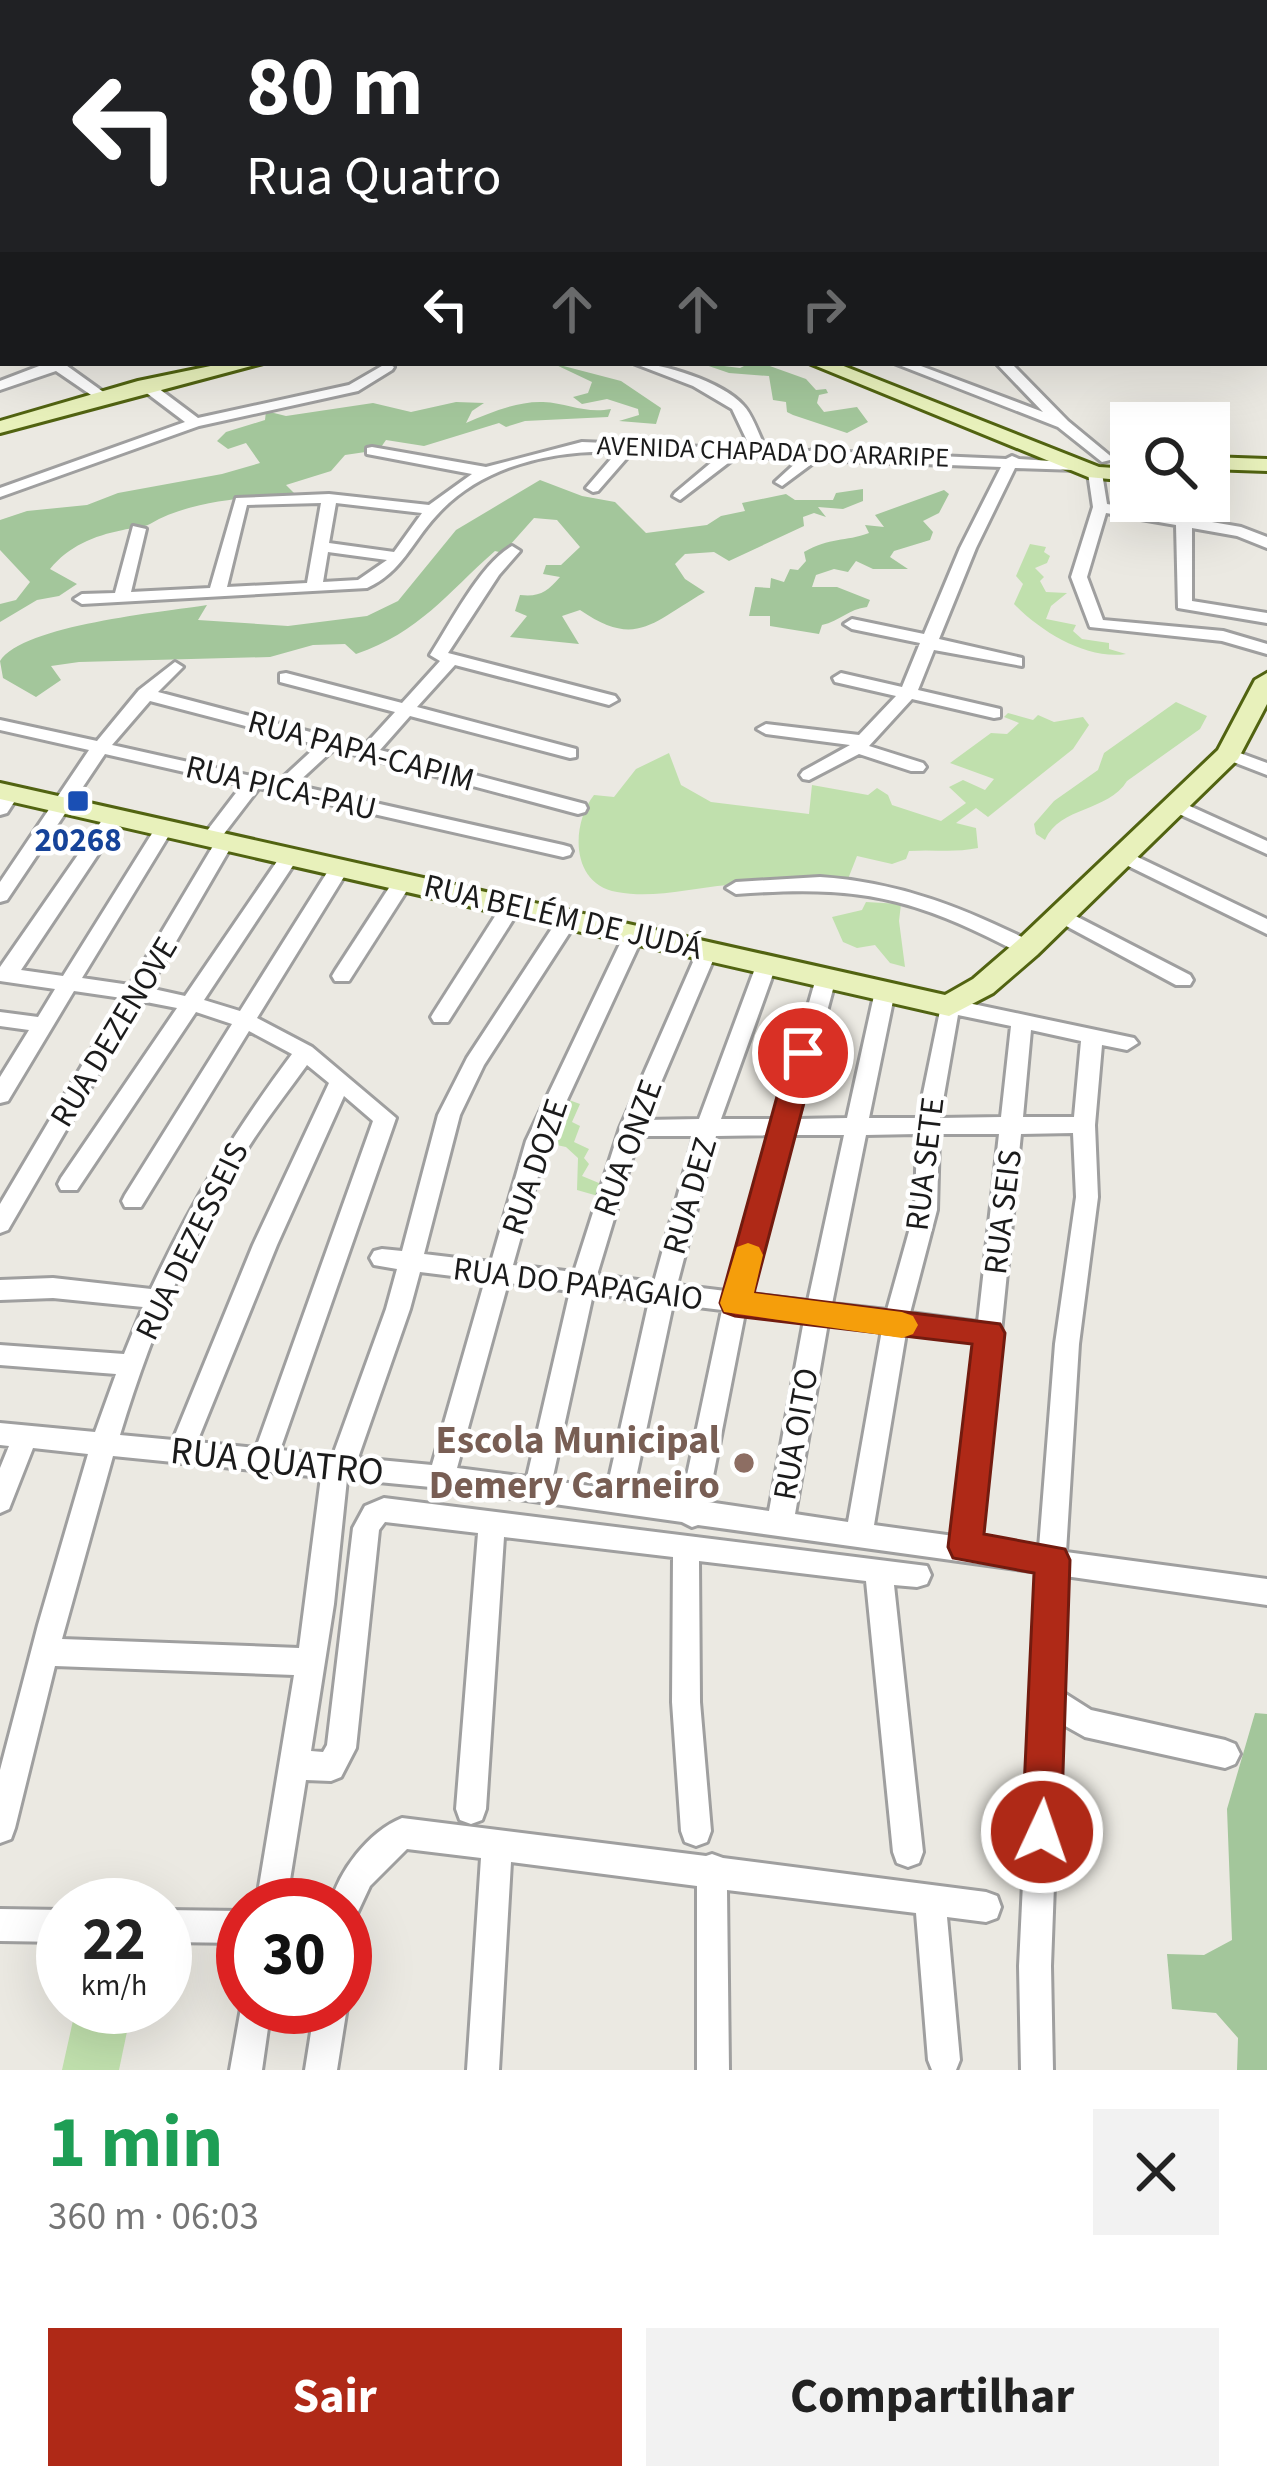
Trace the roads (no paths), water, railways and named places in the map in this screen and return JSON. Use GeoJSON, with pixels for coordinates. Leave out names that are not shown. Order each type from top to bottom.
{"type":"FeatureCollection","features":[{"type":"Feature","properties":{"kind":"street"},"geometry":{"type":"LineString","coordinates":[[0,386],[51,366]]}},
{"type":"Feature","properties":{"kind":"street"},"geometry":{"type":"LineString","coordinates":[[59,366],[102,396]]}},
{"type":"Feature","properties":{"kind":"street"},"geometry":{"type":"LineString","coordinates":[[1,426],[145,385],[238,366]]}},
{"type":"Feature","properties":{"kind":"street"},"geometry":{"type":"LineString","coordinates":[[649,366],[698,383],[738,407],[759,450]]}},
{"type":"Feature","properties":{"kind":"street"},"geometry":{"type":"LineString","coordinates":[[826,366],[1089,465]]}},
{"type":"Feature","properties":{"kind":"street"},"geometry":{"type":"LineString","coordinates":[[909,366],[1063,424]]}},
{"type":"Feature","properties":{"kind":"street"},"geometry":{"type":"LineString","coordinates":[[1006,366],[1063,424],[1089,465],[1100,507],[1079,578],[1093,620],[1107,627],[1198,634],[1267,649]]}},
{"type":"Feature","properties":{"kind":"street"},"geometry":{"type":"LineString","coordinates":[[0,493],[195,423],[344,390],[387,367]]}},
{"type":"Feature","properties":{"kind":"street"},"geometry":{"type":"LineString","coordinates":[[145,385],[195,423]]}},
{"type":"Feature","properties":{"kind":"street","name":"AVENIDA CHAPADA DO ARARIPE"},"geometry":{"type":"LineString","coordinates":[[82,599],[362,585],[400,557],[432,510],[488,472],[581,446],[1110,462]]}},
{"type":"Feature","properties":{"kind":"street"},"geometry":{"type":"LineString","coordinates":[[593,488],[630,446]]}},
{"type":"Feature","properties":{"kind":"street"},"geometry":{"type":"LineString","coordinates":[[680,496],[736,449]]}},
{"type":"Feature","properties":{"kind":"street"},"geometry":{"type":"LineString","coordinates":[[372,452],[488,472]]}},
{"type":"Feature","properties":{"kind":"street"},"geometry":{"type":"LineString","coordinates":[[782,482],[817,452]]}},
{"type":"Feature","properties":{"kind":"street"},"geometry":{"type":"LineString","coordinates":[[809,775],[861,744],[908,693],[968,548],[1012,460]]}},
{"type":"Feature","properties":{"kind":"street"},"geometry":{"type":"LineString","coordinates":[[1230,464],[1267,465]]}},
{"type":"Feature","properties":{"kind":"street","name":"AVENIDA CHAPADA DO ARARIPE"},"geometry":{"type":"LineString","coordinates":[[1089,465],[1110,470]]}},
{"type":"Feature","properties":{"kind":"street"},"geometry":{"type":"LineString","coordinates":[[1230,478],[1267,479]]}},
{"type":"Feature","properties":{"kind":"street"},"geometry":{"type":"LineString","coordinates":[[217,593],[237,506],[250,499],[328,498],[432,510]]}},
{"type":"Feature","properties":{"kind":"street"},"geometry":{"type":"LineString","coordinates":[[314,589],[328,498]]}},
{"type":"Feature","properties":{"kind":"street"},"geometry":{"type":"LineString","coordinates":[[1100,507],[1241,532],[1267,543]]}},
{"type":"Feature","properties":{"kind":"street"},"geometry":{"type":"LineString","coordinates":[[1184,525],[1183,600],[1198,610],[1267,618]]}},
{"type":"Feature","properties":{"kind":"street"},"geometry":{"type":"LineString","coordinates":[[122,596],[138,529]]}},
{"type":"Feature","properties":{"kind":"street"},"geometry":{"type":"LineString","coordinates":[[322,547],[400,557]]}},
{"type":"Feature","properties":{"kind":"street"},"geometry":{"type":"LineString","coordinates":[[369,752],[407,712],[444,659],[493,572],[512,551]]}},
{"type":"Feature","properties":{"kind":"street"},"geometry":{"type":"LineString","coordinates":[[852,624],[1016,662]]}},
{"type":"Feature","properties":{"kind":"street"},"geometry":{"type":"LineString","coordinates":[[444,659],[609,700]]}},
{"type":"Feature","properties":{"kind":"street"},"geometry":{"type":"LineString","coordinates":[[0,896],[99,746],[175,667]]}},
{"type":"Feature","properties":{"kind":"street"},"geometry":{"type":"LineString","coordinates":[[286,678],[570,754]]}},
{"type":"Feature","properties":{"kind":"street"},"geometry":{"type":"LineString","coordinates":[[841,678],[994,713]]}},
{"type":"Feature","properties":{"kind":"street"},"geometry":{"type":"LineString","coordinates":[[949,1006],[983,986],[1027,948],[1229,754],[1267,680]]}},
{"type":"Feature","properties":{"kind":"street","name":"RUA PAPA-CAPIM"},"geometry":{"type":"LineString","coordinates":[[145,694],[578,808]]}},
{"type":"Feature","properties":{"kind":"street","name":"RUA PICA-PAU"},"geometry":{"type":"LineString","coordinates":[[0,725],[563,851]]}},
{"type":"Feature","properties":{"kind":"street"},"geometry":{"type":"LineString","coordinates":[[766,729],[861,744],[917,767]]}},
{"type":"Feature","properties":{"kind":"street"},"geometry":{"type":"LineString","coordinates":[[283,787],[331,742]]}},
{"type":"Feature","properties":{"kind":"street"},"geometry":{"type":"LineString","coordinates":[[1229,754],[1267,770]]}},
{"type":"Feature","properties":{"kind":"street","name":"RUA DEZENOVE"},"geometry":{"type":"LineString","coordinates":[[0,1223],[139,993],[219,838],[256,781]]}},
{"type":"Feature","properties":{"kind":"street","name":"RUA BELÉM DE JUDÁ"},"geometry":{"type":"LineString","coordinates":[[4,797],[61,804],[219,838],[1127,1043]]}},
{"type":"Feature","properties":{"kind":"street"},"geometry":{"type":"LineString","coordinates":[[1172,804],[1267,848]]}},
{"type":"Feature","properties":{"kind":"street"},"geometry":{"type":"LineString","coordinates":[[114,817],[4,975],[139,993],[244,1022],[305,1052],[385,1118],[263,1463]]}},
{"type":"Feature","properties":{"kind":"street"},"geometry":{"type":"LineString","coordinates":[[0,1096],[9,1068],[45,1025],[165,827]]}},
{"type":"Feature","properties":{"kind":"street"},"geometry":{"type":"LineString","coordinates":[[69,1184],[291,855]]}},
{"type":"Feature","properties":{"kind":"street"},"geometry":{"type":"LineString","coordinates":[[1125,857],[1267,927]]}},
{"type":"Feature","properties":{"kind":"street"},"geometry":{"type":"LineString","coordinates":[[134,1201],[340,867]]}},
{"type":"Feature","properties":{"kind":"street"},"geometry":{"type":"LineString","coordinates":[[342,976],[403,881]]}},
{"type":"Feature","properties":{"kind":"street"},"geometry":{"type":"LineString","coordinates":[[736,889],[839,882],[876,886],[932,902],[1027,948]]}},
{"type":"Feature","properties":{"kind":"street"},"geometry":{"type":"LineString","coordinates":[[441,1017],[513,904]]}},
{"type":"Feature","properties":{"kind":"street"},"geometry":{"type":"LineString","coordinates":[[1062,915],[1183,980]]}},
{"type":"Feature","properties":{"kind":"street"},"geometry":{"type":"LineString","coordinates":[[275,1878],[338,1468],[411,1262],[449,1115],[475,1063],[569,918]]}},
{"type":"Feature","properties":{"kind":"street","name":"RUA DOZE"},"geometry":{"type":"LineString","coordinates":[[442,1478],[537,1141],[634,934]]}},
{"type":"Feature","properties":{"kind":"street","name":"RUA ONZE"},"geometry":{"type":"LineString","coordinates":[[537,1492],[582,1285],[631,1128],[706,950]]}},
{"type":"Feature","properties":{"kind":"street","name":"RUA DEZ"},"geometry":{"type":"LineString","coordinates":[[617,1504],[662,1295],[732,1044],[766,963]]}},
{"type":"Feature","properties":{"kind":"street"},"geometry":{"type":"LineString","coordinates":[[692,1515],[735,1303],[826,978]]}},
{"type":"Feature","properties":{"kind":"street","name":"RUA OITO"},"geometry":{"type":"LineString","coordinates":[[780,1524],[818,1312],[885,991]]}},
{"type":"Feature","properties":{"kind":"street","name":"RUA SETE"},"geometry":{"type":"LineString","coordinates":[[859,1532],[895,1324],[926,1210],[928,1126],[949,1006]]}},
{"type":"Feature","properties":{"kind":"street"},"geometry":{"type":"LineString","coordinates":[[0,1019],[45,1025]]}},
{"type":"Feature","properties":{"kind":"street","name":"RUA SEIS"},"geometry":{"type":"LineString","coordinates":[[966,1547],[1022,1019]]}},
{"type":"Feature","properties":{"kind":"street"},"geometry":{"type":"LineString","coordinates":[[1037,2070],[1035,1966],[1052,1560],[1066,1344],[1087,1197],[1084,1125],[1092,1034]]}},
{"type":"Feature","properties":{"kind":"street","name":"RUA DEZESSEIS"},"geometry":{"type":"LineString","coordinates":[[0,1828],[104,1443],[132,1365],[158,1299],[243,1135],[305,1052]]}},
{"type":"Feature","properties":{"kind":"street"},"geometry":{"type":"LineString","coordinates":[[180,1454],[265,1245],[339,1084]]}},
{"type":"Feature","properties":{"kind":"street"},"geometry":{"type":"LineString","coordinates":[[631,1128],[1084,1125]]}},
{"type":"Feature","properties":{"kind":"street","name":"RUA DO PAPAGAIO"},"geometry":{"type":"LineString","coordinates":[[382,1258],[989,1333]]}},
{"type":"Feature","properties":{"kind":"street"},"geometry":{"type":"LineString","coordinates":[[0,1290],[26,1284],[59,1292],[158,1299]]}},
{"type":"Feature","properties":{"kind":"street"},"geometry":{"type":"LineString","coordinates":[[0,1355],[132,1365]]}},
{"type":"Feature","properties":{"kind":"street"},"geometry":{"type":"LineString","coordinates":[[0,1501],[12,1436]]}},
{"type":"Feature","properties":{"kind":"street","name":"RUA QUATRO"},"geometry":{"type":"LineString","coordinates":[[12,1436],[442,1478],[1267,1592]]}},
{"type":"Feature","properties":{"kind":"street"},"geometry":{"type":"LineString","coordinates":[[292,1765],[331,1767],[340,1748],[367,1528],[374,1514],[384,1510],[917,1575]]}},
{"type":"Feature","properties":{"kind":"street"},"geometry":{"type":"LineString","coordinates":[[471,1809],[492,1524]]}},
{"type":"Feature","properties":{"kind":"street"},"geometry":{"type":"LineString","coordinates":[[686,1549],[686,1702],[696,1831]]}},
{"type":"Feature","properties":{"kind":"street"},"geometry":{"type":"LineString","coordinates":[[879,1573],[908,1852]]}},
{"type":"Feature","properties":{"kind":"street"},"geometry":{"type":"LineString","coordinates":[[46,1652],[308,1662]]}},
{"type":"Feature","properties":{"kind":"street"},"geometry":{"type":"LineString","coordinates":[[1048,1699],[1085,1723],[1225,1754]]}},
{"type":"Feature","properties":{"kind":"street"},"geometry":{"type":"LineString","coordinates":[[359,1878],[402,1833],[986,1907]]}},
{"type":"Feature","properties":{"kind":"street"},"geometry":{"type":"LineString","coordinates":[[483,2070],[497,1844]]}},
{"type":"Feature","properties":{"kind":"street"},"geometry":{"type":"LineString","coordinates":[[712,1870],[713,2070]]}},
{"type":"Feature","properties":{"kind":"street"},"geometry":{"type":"LineString","coordinates":[[930,1901],[944,2060]]}},
{"type":"Feature","properties":{"kind":"street"},"geometry":{"type":"LineString","coordinates":[[0,1925],[36,1926]]}},
{"type":"Feature","properties":{"kind":"street"},"geometry":{"type":"LineString","coordinates":[[246,2070],[251,2034]]}},
{"type":"Feature","properties":{"kind":"street"},"geometry":{"type":"LineString","coordinates":[[321,2070],[327,2034]]}},
{"type":"Feature","properties":{"kind":"place","name":"20268"},"geometry":{"type":"Point","coordinates":[78,801]}},
{"type":"Feature","properties":{"kind":"place","name":"Escola Municipal Demery Carneiro"},"geometry":{"type":"Point","coordinates":[744,1463]}}]}
